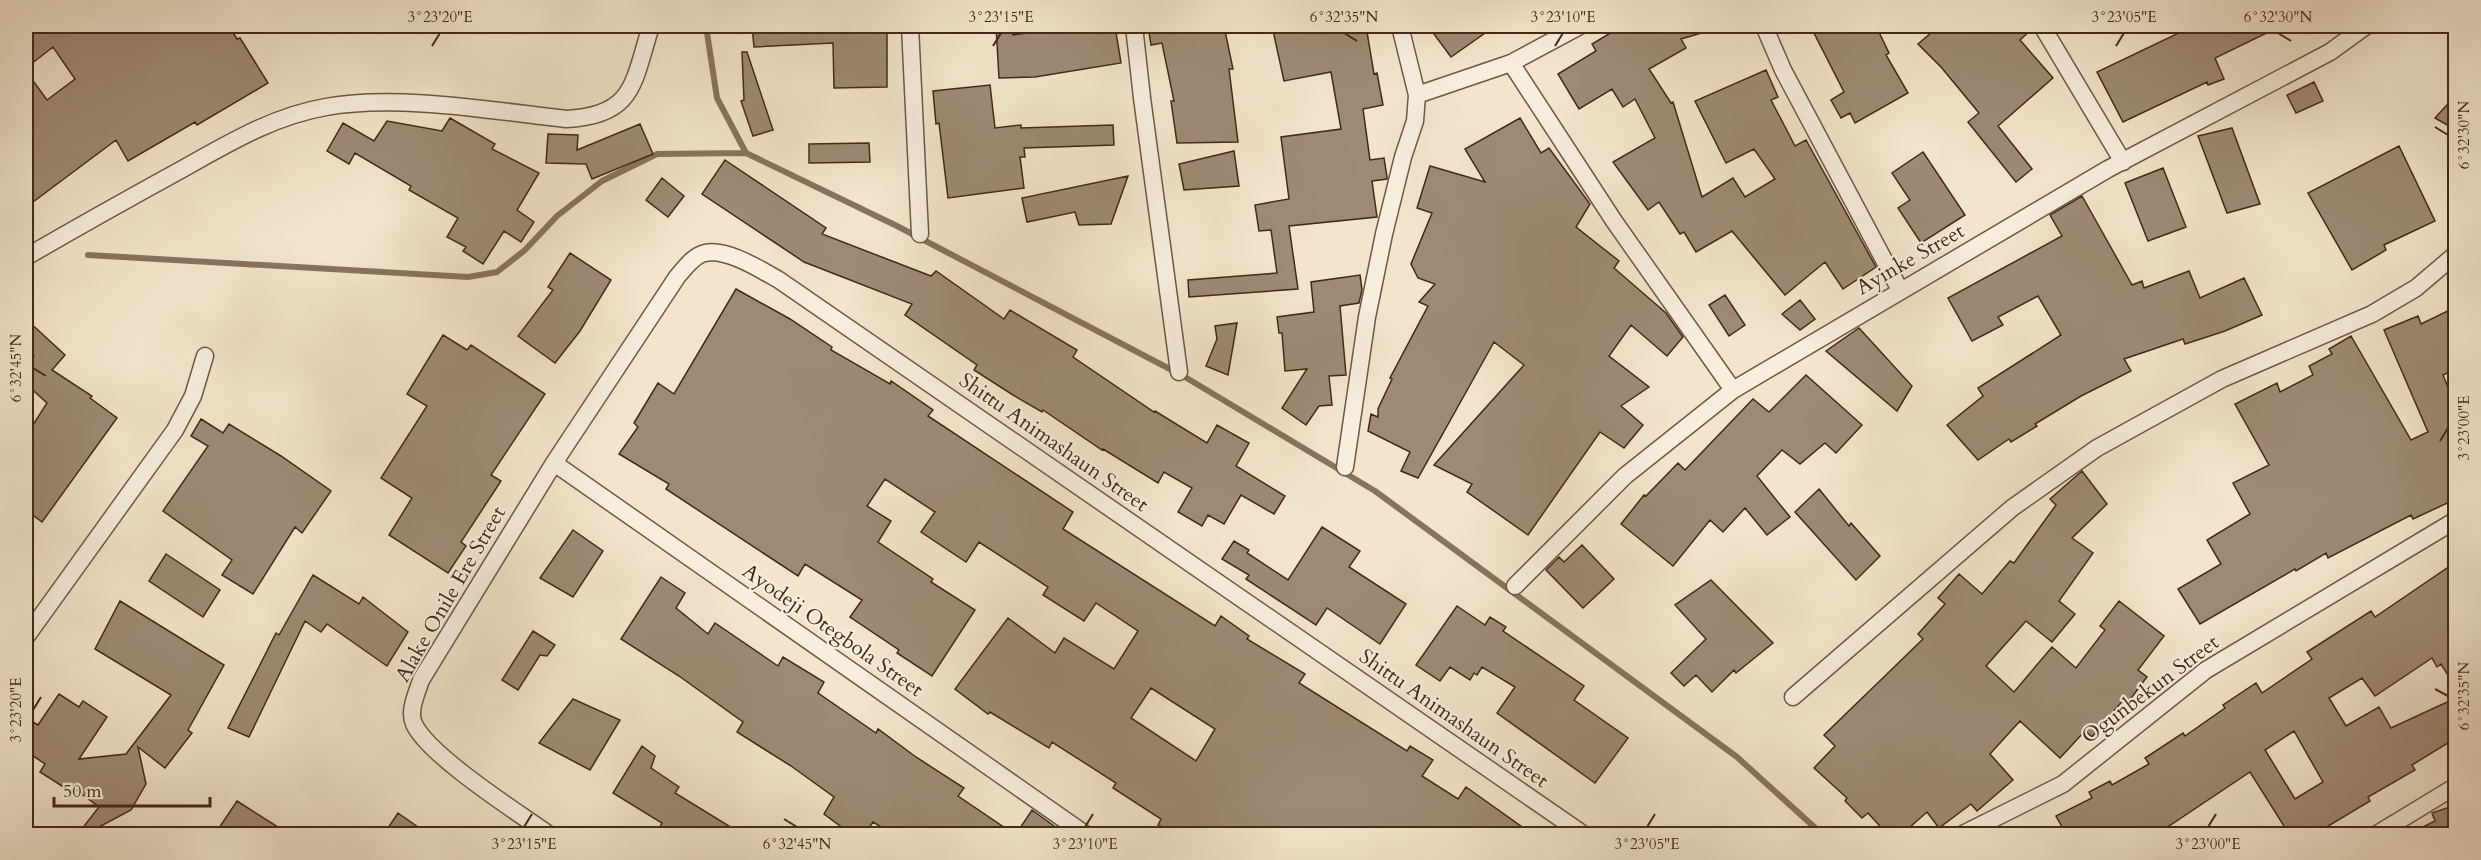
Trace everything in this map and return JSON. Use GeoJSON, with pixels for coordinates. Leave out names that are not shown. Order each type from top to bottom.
{"type":"FeatureCollection","features":[{"type":"Feature","properties":{"kind":"street"},"geometry":{"type":"LineString","coordinates":[[26,257],[244,135],[285,116],[327,106],[367,104],[412,104],[567,119],[590,118],[609,111],[630,92],[651,26]]}},
{"type":"Feature","properties":{"kind":"street"},"geometry":{"type":"LineString","coordinates":[[910,26],[920,234]]}},
{"type":"Feature","properties":{"kind":"street"},"geometry":{"type":"LineString","coordinates":[[1134,26],[1179,372]]}},
{"type":"Feature","properties":{"kind":"street"},"geometry":{"type":"LineString","coordinates":[[1345,467],[1367,317],[1384,234],[1403,157],[1415,121],[1417,95],[1400,26]]}},
{"type":"Feature","properties":{"kind":"street"},"geometry":{"type":"LineString","coordinates":[[1417,95],[1510,63],[1580,26]]}},
{"type":"Feature","properties":{"kind":"street"},"geometry":{"type":"LineString","coordinates":[[1764,26],[1783,70],[1900,290]]}},
{"type":"Feature","properties":{"kind":"street"},"geometry":{"type":"LineString","coordinates":[[2042,26],[2123,162]]}},
{"type":"Feature","properties":{"kind":"street","name":"Ayinke Street"},"geometry":{"type":"LineString","coordinates":[[1515,586],[1625,476],[1733,390],[1900,290],[2123,162],[2330,52],[2366,26]]}},
{"type":"Feature","properties":{"kind":"street"},"geometry":{"type":"LineString","coordinates":[[1510,63],[1614,221],[1733,390]]}},
{"type":"Feature","properties":{"kind":"street","name":"Shittu Animashaun Street"},"geometry":{"type":"LineString","coordinates":[[554,463],[677,277],[690,263],[705,253],[724,254],[747,262],[779,280],[1583,834]]}},
{"type":"Feature","properties":{"kind":"street"},"geometry":{"type":"LineString","coordinates":[[1793,697],[2012,508],[2097,448],[2222,379],[2372,314],[2416,288],[2456,254]]}},
{"type":"Feature","properties":{"kind":"street"},"geometry":{"type":"LineString","coordinates":[[26,637],[175,430],[193,396],[205,356]]}},
{"type":"Feature","properties":{"kind":"street","name":"Alake Onile Ere Street"},"geometry":{"type":"LineString","coordinates":[[548,834],[437,752],[413,723],[413,702],[421,680],[554,463]]}},
{"type":"Feature","properties":{"kind":"street","name":"Ayodeji Otegbola Street"},"geometry":{"type":"LineString","coordinates":[[554,463],[1085,834]]}},
{"type":"Feature","properties":{"kind":"street","name":"Ogunbekun Street"},"geometry":{"type":"LineString","coordinates":[[1963,834],[2063,784],[2205,670],[2456,520]]}},
{"type":"Feature","properties":{"kind":"street"},"geometry":{"type":"LineString","coordinates":[[2377,834],[2456,786]]}},
{"type":"Feature","properties":{"kind":"building"},"geometry":{"type":"Polygon","coordinates":[[[26,26],[229,26],[237,39],[240,38],[268,83],[197,125],[195,122],[128,161],[116,140],[33,202],[26,192],[26,71],[47,100],[75,79],[53,47],[26,68],[26,26]]]}},
{"type":"Feature","properties":{"kind":"building"},"geometry":{"type":"Polygon","coordinates":[[[752,26],[887,26],[887,87],[834,88],[833,43],[754,47],[752,26]]]}},
{"type":"Feature","properties":{"kind":"building"},"geometry":{"type":"Polygon","coordinates":[[[996,26],[1012,26],[1013,35],[1075,26],[1115,26],[1121,63],[1035,77],[999,78],[996,26]]]}},
{"type":"Feature","properties":{"kind":"building"},"geometry":{"type":"Polygon","coordinates":[[[1148,26],[1224,26],[1233,69],[1229,69],[1238,142],[1177,143],[1171,101],[1174,101],[1162,43],[1151,45],[1148,26]]]}},
{"type":"Feature","properties":{"kind":"building"},"geometry":{"type":"Polygon","coordinates":[[[1272,26],[1366,26],[1374,74],[1377,73],[1383,105],[1363,109],[1370,160],[1384,158],[1387,177],[1387,179],[1372,181],[1377,217],[1289,226],[1298,289],[1189,297],[1188,280],[1277,273],[1271,230],[1259,231],[1255,205],[1289,199],[1281,137],[1341,129],[1331,72],[1284,81],[1272,26]]]}},
{"type":"Feature","properties":{"kind":"building"},"geometry":{"type":"Polygon","coordinates":[[[1428,26],[1495,26],[1451,57],[1428,26]]]}},
{"type":"Feature","properties":{"kind":"building"},"geometry":{"type":"Polygon","coordinates":[[[1622,26],[1712,26],[1712,30],[1681,39],[1686,48],[1649,69],[1671,103],[1673,102],[1702,197],[1733,178],[1745,197],[1775,179],[1754,149],[1726,163],[1695,101],[1766,70],[1778,97],[1771,100],[1795,146],[1806,140],[1876,267],[1843,289],[1825,262],[1785,295],[1732,231],[1696,252],[1684,232],[1680,234],[1659,202],[1648,210],[1613,162],[1655,138],[1635,99],[1623,107],[1612,89],[1579,109],[1558,74],[1596,51],[1592,44],[1622,26]]]}},
{"type":"Feature","properties":{"kind":"building"},"geometry":{"type":"Polygon","coordinates":[[[1829,26],[1876,26],[1889,53],[1886,55],[1908,93],[1855,123],[1850,113],[1841,118],[1831,100],[1844,92],[1814,33],[1829,26]]]}},
{"type":"Feature","properties":{"kind":"building"},"geometry":{"type":"Polygon","coordinates":[[[1939,26],[2032,26],[2032,29],[2020,40],[2053,78],[1998,126],[2032,169],[2016,182],[1968,122],[1979,113],[1941,67],[1918,44],[1939,26]]]}},
{"type":"Feature","properties":{"kind":"building"},"geometry":{"type":"Polygon","coordinates":[[[2178,26],[2281,26],[2215,58],[2224,79],[2208,85],[2207,82],[2123,122],[2097,72],[2181,32],[2178,26]]]}},
{"type":"Feature","properties":{"kind":"building"},"geometry":{"type":"Polygon","coordinates":[[[742,52],[747,52],[773,130],[753,136],[741,101],[744,100],[742,52]]]}},
{"type":"Feature","properties":{"kind":"building"},"geometry":{"type":"Polygon","coordinates":[[[2314,82],[2323,101],[2296,113],[2287,95],[2314,82]]]}},
{"type":"Feature","properties":{"kind":"building"},"geometry":{"type":"Polygon","coordinates":[[[990,85],[995,128],[1021,125],[1021,128],[1113,125],[1114,145],[1024,148],[1025,157],[1020,157],[1024,188],[948,198],[933,91],[990,85]]]}},
{"type":"Feature","properties":{"kind":"building"},"geometry":{"type":"Polygon","coordinates":[[[2456,95],[2456,130],[2435,118],[2456,95]]]}},
{"type":"Feature","properties":{"kind":"building"},"geometry":{"type":"Polygon","coordinates":[[[450,118],[495,144],[492,149],[539,173],[517,210],[534,222],[521,242],[504,231],[483,264],[463,251],[466,247],[447,237],[458,218],[409,190],[411,186],[355,153],[349,164],[327,151],[343,123],[374,141],[387,121],[442,131],[450,118]]]}},
{"type":"Feature","properties":{"kind":"building"},"geometry":{"type":"Polygon","coordinates":[[[1520,118],[1541,153],[1549,148],[1590,204],[1576,227],[1619,261],[1614,268],[1666,313],[1683,337],[1667,356],[1631,325],[1609,356],[1649,387],[1621,406],[1643,425],[1624,448],[1600,432],[1528,535],[1467,492],[1472,484],[1434,465],[1524,365],[1494,342],[1418,478],[1401,471],[1410,452],[1368,431],[1371,414],[1378,417],[1378,409],[1392,379],[1390,378],[1428,306],[1419,302],[1435,284],[1418,278],[1411,264],[1432,213],[1417,208],[1430,166],[1485,182],[1465,149],[1520,118]]]}},
{"type":"Feature","properties":{"kind":"building"},"geometry":{"type":"Polygon","coordinates":[[[640,124],[653,154],[592,179],[586,164],[546,163],[548,134],[578,135],[577,150],[640,124]]]}},
{"type":"Feature","properties":{"kind":"building"},"geometry":{"type":"Polygon","coordinates":[[[2232,128],[2260,204],[2227,213],[2198,136],[2232,128]]]}},
{"type":"Feature","properties":{"kind":"building"},"geometry":{"type":"Polygon","coordinates":[[[869,143],[870,162],[809,163],[809,144],[869,143]]]}},
{"type":"Feature","properties":{"kind":"building"},"geometry":{"type":"Polygon","coordinates":[[[2399,146],[2435,221],[2384,245],[2386,250],[2352,270],[2308,193],[2399,146]]]}},
{"type":"Feature","properties":{"kind":"building"},"geometry":{"type":"Polygon","coordinates":[[[1234,151],[1239,186],[1184,190],[1179,164],[1234,151]]]}},
{"type":"Feature","properties":{"kind":"building"},"geometry":{"type":"Polygon","coordinates":[[[1923,152],[1965,215],[1921,243],[1898,208],[1910,200],[1892,173],[1923,152]]]}},
{"type":"Feature","properties":{"kind":"building"},"geometry":{"type":"Polygon","coordinates":[[[725,160],[826,228],[822,234],[931,276],[936,271],[1004,319],[1010,310],[1077,350],[1073,357],[1154,412],[1207,443],[1217,425],[1249,443],[1236,466],[1285,496],[1274,514],[1241,495],[1224,524],[1208,515],[1202,526],[1178,512],[1192,488],[1164,472],[1158,483],[1102,450],[1043,410],[1042,412],[974,370],[977,365],[905,315],[912,304],[804,262],[702,194],[725,160]]]}},
{"type":"Feature","properties":{"kind":"building"},"geometry":{"type":"Polygon","coordinates":[[[2163,168],[2186,227],[2148,241],[2125,183],[2163,168]]]}},
{"type":"Feature","properties":{"kind":"building"},"geometry":{"type":"Polygon","coordinates":[[[1128,176],[1111,224],[1079,225],[1075,212],[1027,222],[1022,198],[1128,176]]]}},
{"type":"Feature","properties":{"kind":"building"},"geometry":{"type":"Polygon","coordinates":[[[662,178],[684,196],[668,217],[646,200],[662,178]]]}},
{"type":"Feature","properties":{"kind":"building"},"geometry":{"type":"Polygon","coordinates":[[[2082,196],[2132,285],[2142,281],[2144,288],[2189,271],[2200,298],[2244,278],[2262,315],[2225,331],[2185,344],[2183,339],[2124,359],[2131,371],[2081,396],[2035,424],[2037,426],[2011,442],[2009,439],[1978,460],[1947,425],[1983,396],[1978,388],[2061,335],[2038,296],[1998,317],[2003,325],[1972,341],[1948,298],[2062,236],[2050,215],[2082,196]]]}},
{"type":"Feature","properties":{"kind":"building"},"geometry":{"type":"Polygon","coordinates":[[[570,253],[611,280],[580,331],[555,363],[518,336],[553,290],[548,287],[570,253]]]}},
{"type":"Feature","properties":{"kind":"building"},"geometry":{"type":"Polygon","coordinates":[[[1360,275],[1362,290],[1359,303],[1340,306],[1346,375],[1329,376],[1332,405],[1319,406],[1306,425],[1282,408],[1307,369],[1285,371],[1282,333],[1279,333],[1277,317],[1314,312],[1311,282],[1360,275]]]}},
{"type":"Feature","properties":{"kind":"building"},"geometry":{"type":"Polygon","coordinates":[[[736,289],[790,319],[832,347],[831,350],[890,384],[891,381],[933,410],[928,416],[1073,512],[1063,529],[1215,626],[1221,616],[1249,636],[1247,639],[1305,674],[1299,683],[1407,751],[1410,746],[1433,760],[1422,776],[1458,799],[1466,787],[1532,834],[1174,834],[1158,825],[1161,819],[1113,788],[1116,783],[1052,742],[1049,748],[990,712],[988,714],[955,689],[1008,618],[1055,653],[1064,638],[1114,669],[1138,631],[1096,603],[1084,621],[1043,595],[1048,587],[979,542],[966,562],[921,532],[935,512],[885,479],[867,506],[891,521],[878,542],[933,579],[931,582],[975,610],[932,676],[897,653],[899,650],[850,617],[862,600],[805,564],[798,576],[666,489],[669,484],[619,454],[638,427],[634,423],[658,383],[674,394],[736,289]],[[1151,688],[1131,718],[1196,761],[1215,729],[1151,688]]]}},
{"type":"Feature","properties":{"kind":"building"},"geometry":{"type":"Polygon","coordinates":[[[1725,295],[1745,325],[1729,336],[1709,305],[1725,295]]]}},
{"type":"Feature","properties":{"kind":"building"},"geometry":{"type":"Polygon","coordinates":[[[1800,300],[1815,319],[1800,330],[1782,314],[1800,300]]]}},
{"type":"Feature","properties":{"kind":"building"},"geometry":{"type":"Polygon","coordinates":[[[2456,307],[2456,369],[2443,375],[2456,407],[2456,499],[2413,519],[2411,515],[2328,558],[2326,553],[2200,624],[2178,589],[2221,564],[2207,540],[2250,514],[2233,483],[2269,465],[2235,404],[2277,383],[2280,392],[2313,375],[2309,366],[2332,354],[2329,349],[2351,336],[2411,440],[2428,432],[2384,330],[2418,316],[2421,324],[2456,307]]]}},
{"type":"Feature","properties":{"kind":"building"},"geometry":{"type":"Polygon","coordinates":[[[26,319],[65,355],[52,370],[92,396],[90,398],[117,418],[42,522],[26,510],[26,436],[47,403],[26,384],[26,366],[34,356],[26,348],[26,319]]]}},
{"type":"Feature","properties":{"kind":"building"},"geometry":{"type":"Polygon","coordinates":[[[1237,323],[1228,375],[1206,366],[1217,339],[1215,326],[1237,323]]]}},
{"type":"Feature","properties":{"kind":"building"},"geometry":{"type":"Polygon","coordinates":[[[1859,328],[1912,386],[1897,411],[1826,351],[1859,328]]]}},
{"type":"Feature","properties":{"kind":"building"},"geometry":{"type":"Polygon","coordinates":[[[443,335],[467,350],[471,345],[545,394],[491,475],[501,481],[461,542],[466,546],[448,573],[389,535],[412,498],[381,478],[427,406],[407,394],[443,335]]]}},
{"type":"Feature","properties":{"kind":"building"},"geometry":{"type":"Polygon","coordinates":[[[1806,375],[1862,425],[1836,453],[1825,443],[1800,464],[1782,450],[1757,476],[1790,517],[1767,535],[1745,508],[1723,532],[1710,520],[1673,566],[1621,524],[1644,495],[1646,496],[1678,463],[1685,470],[1753,399],[1769,412],[1806,375]]]}},
{"type":"Feature","properties":{"kind":"building"},"geometry":{"type":"Polygon","coordinates":[[[201,419],[223,433],[229,424],[281,456],[331,491],[302,533],[295,527],[253,594],[222,575],[232,560],[163,511],[208,446],[191,436],[201,419]]]}},
{"type":"Feature","properties":{"kind":"building"},"geometry":{"type":"Polygon","coordinates":[[[2082,471],[2107,504],[2072,538],[2093,553],[2059,601],[2075,614],[2052,642],[2026,621],[1986,666],[2014,692],[2052,647],[2076,668],[2105,630],[2100,626],[2119,601],[2164,636],[2138,670],[2147,677],[2129,701],[2125,698],[2092,737],[2085,731],[2060,758],[2020,721],[1990,754],[2013,780],[1977,811],[1971,804],[1939,828],[1927,812],[1902,834],[1887,834],[1868,813],[1862,818],[1845,801],[1847,798],[1814,768],[1835,746],[1824,735],[1923,639],[1918,634],[1945,604],[1938,598],[1959,574],[1982,594],[2010,561],[2014,563],[2056,505],[2050,499],[2082,471]]]}},
{"type":"Feature","properties":{"kind":"building"},"geometry":{"type":"Polygon","coordinates":[[[1819,489],[1849,526],[1851,523],[1880,556],[1856,580],[1795,512],[1819,489]]]}},
{"type":"Feature","properties":{"kind":"building"},"geometry":{"type":"Polygon","coordinates":[[[1322,527],[1360,551],[1349,567],[1406,604],[1380,644],[1327,608],[1316,625],[1246,579],[1249,575],[1222,559],[1234,541],[1249,550],[1247,553],[1288,580],[1322,527]]]}},
{"type":"Feature","properties":{"kind":"building"},"geometry":{"type":"Polygon","coordinates":[[[573,530],[603,551],[573,597],[540,578],[573,530]]]}},
{"type":"Feature","properties":{"kind":"building"},"geometry":{"type":"Polygon","coordinates":[[[1582,545],[1614,579],[1583,608],[1546,570],[1559,557],[1564,562],[1582,545]]]}},
{"type":"Feature","properties":{"kind":"building"},"geometry":{"type":"Polygon","coordinates":[[[166,554],[220,590],[203,617],[149,581],[166,554]]]}},
{"type":"Feature","properties":{"kind":"building"},"geometry":{"type":"Polygon","coordinates":[[[2456,562],[2456,688],[2441,664],[2437,667],[2432,658],[2375,696],[2362,678],[2329,698],[2346,726],[2379,707],[2391,728],[2456,698],[2456,738],[2412,765],[2415,770],[2368,797],[2370,801],[2315,834],[2289,834],[2250,772],[2157,834],[2066,834],[2056,816],[2092,798],[2089,792],[2110,781],[2112,785],[2149,764],[2145,758],[2183,733],[2185,736],[2225,708],[2223,705],[2256,683],[2262,693],[2312,659],[2307,652],[2371,611],[2375,617],[2456,562]],[[2294,731],[2265,750],[2295,799],[2323,782],[2294,731]]]}},
{"type":"Feature","properties":{"kind":"building"},"geometry":{"type":"Polygon","coordinates":[[[313,575],[359,604],[363,597],[408,632],[387,666],[327,624],[321,632],[305,621],[249,737],[228,728],[276,633],[279,635],[313,575]]]}},
{"type":"Feature","properties":{"kind":"building"},"geometry":{"type":"Polygon","coordinates":[[[661,577],[685,593],[676,608],[708,634],[715,623],[778,666],[783,657],[824,682],[818,693],[876,733],[878,729],[964,788],[958,796],[1014,834],[893,834],[873,822],[865,834],[851,834],[824,814],[834,797],[791,766],[737,732],[743,722],[679,676],[621,639],[661,577]]]}},
{"type":"Feature","properties":{"kind":"building"},"geometry":{"type":"Polygon","coordinates":[[[1711,580],[1773,643],[1736,673],[1734,670],[1712,692],[1696,675],[1684,686],[1671,673],[1706,639],[1675,605],[1711,580]]]}},
{"type":"Feature","properties":{"kind":"building"},"geometry":{"type":"Polygon","coordinates":[[[120,601],[224,665],[188,730],[192,733],[165,768],[138,747],[146,784],[131,810],[86,834],[78,834],[99,807],[68,784],[65,788],[40,772],[45,764],[26,751],[26,733],[33,722],[38,725],[59,694],[79,707],[83,701],[107,717],[79,759],[126,754],[171,695],[95,649],[120,601]]]}},
{"type":"Feature","properties":{"kind":"building"},"geometry":{"type":"Polygon","coordinates":[[[1457,606],[1485,625],[1490,617],[1506,627],[1503,631],[1584,686],[1574,700],[1628,738],[1595,783],[1497,713],[1515,687],[1482,667],[1477,675],[1474,673],[1470,680],[1450,667],[1440,681],[1416,665],[1457,606]]]}},
{"type":"Feature","properties":{"kind":"building"},"geometry":{"type":"Polygon","coordinates":[[[533,631],[555,645],[547,656],[540,655],[518,690],[502,680],[533,631]]]}},
{"type":"Feature","properties":{"kind":"building"},"geometry":{"type":"Polygon","coordinates":[[[573,699],[620,720],[590,770],[539,743],[573,699]]]}},
{"type":"Feature","properties":{"kind":"building"},"geometry":{"type":"Polygon","coordinates":[[[642,746],[655,756],[651,768],[679,787],[675,793],[742,834],[656,834],[662,823],[613,793],[642,746]]]}},
{"type":"Feature","properties":{"kind":"building"},"geometry":{"type":"Polygon","coordinates":[[[237,801],[289,834],[215,834],[237,801]]]}},
{"type":"Feature","properties":{"kind":"building"},"geometry":{"type":"Polygon","coordinates":[[[2456,805],[2456,834],[2409,834],[2435,821],[2432,813],[2456,805]]]}},
{"type":"Feature","properties":{"kind":"building"},"geometry":{"type":"Polygon","coordinates":[[[1032,810],[1065,834],[1016,834],[1032,810]]]}},
{"type":"Feature","properties":{"kind":"building"},"geometry":{"type":"Polygon","coordinates":[[[398,813],[428,834],[384,834],[398,813]]]}},
{"type":"Feature","properties":{"kind":"waterway"},"geometry":{"type":"LineString","coordinates":[[706,26],[717,98],[746,153]]}},
{"type":"Feature","properties":{"kind":"waterway"},"geometry":{"type":"LineString","coordinates":[[88,255],[468,277],[497,272],[525,250],[557,216],[602,181],[657,154],[746,153],[897,226],[1185,377],[1375,491],[1737,757],[1822,834]]}}]}
